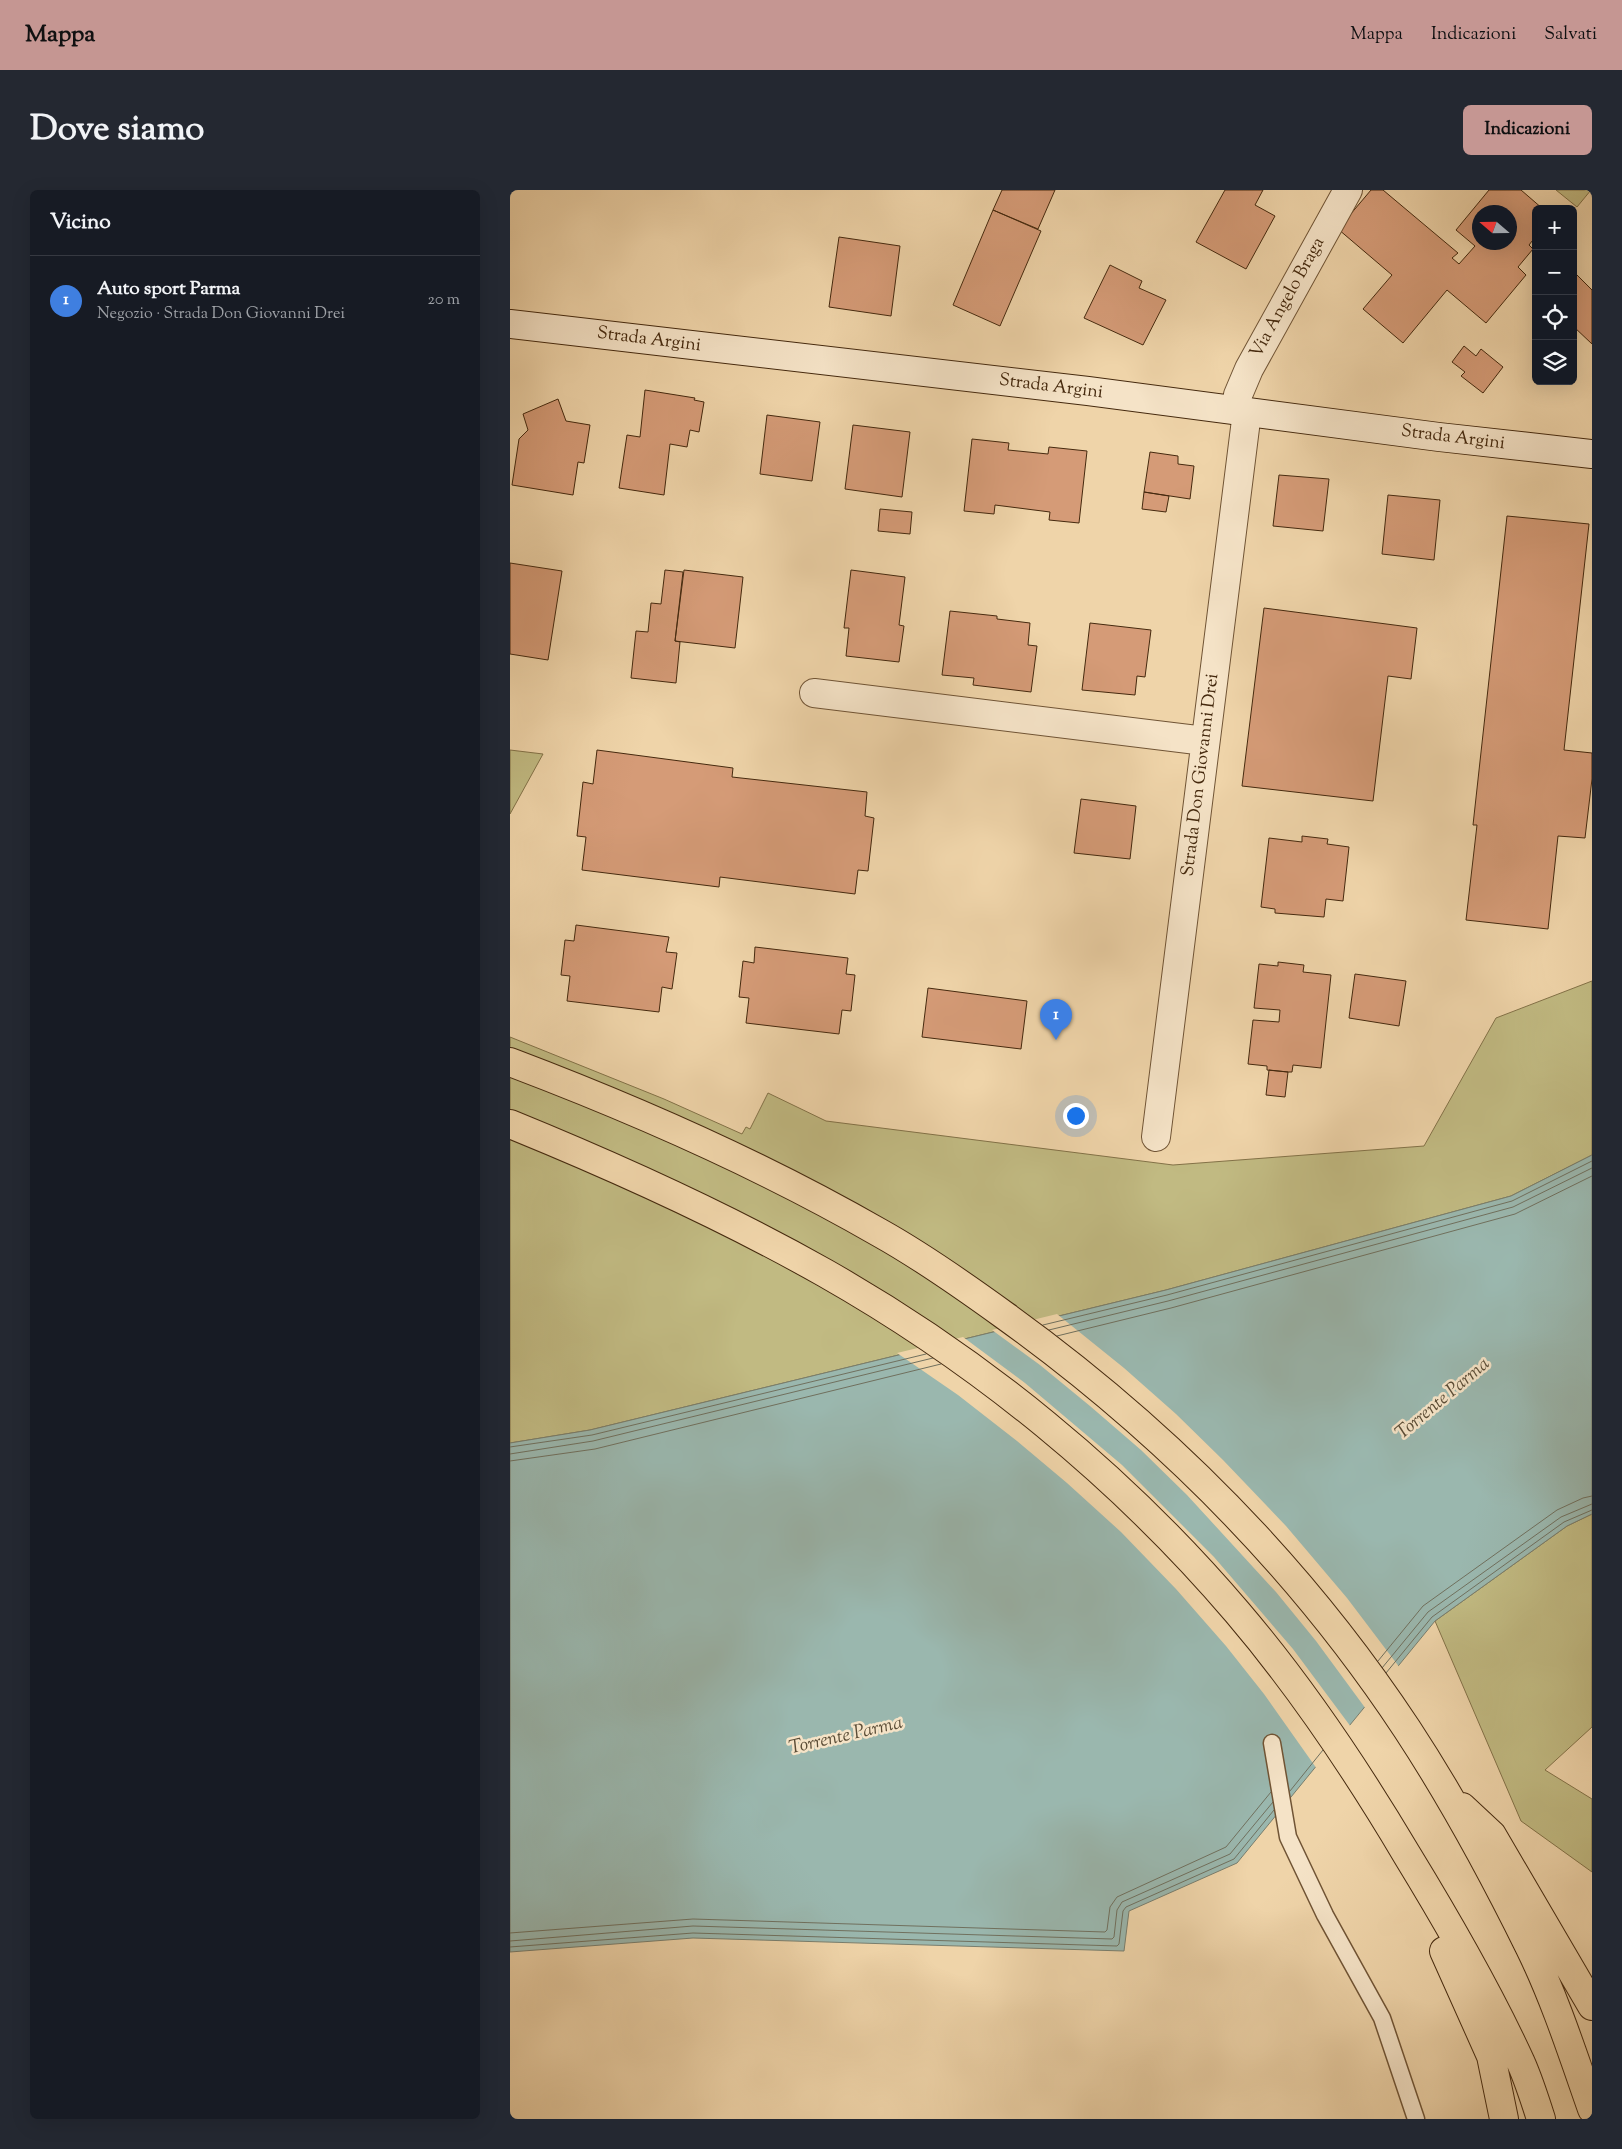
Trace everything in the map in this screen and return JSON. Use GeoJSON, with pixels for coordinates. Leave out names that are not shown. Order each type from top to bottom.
{"type":"FeatureCollection","features":[{"type":"Feature","properties":{"kind":"highway"},"geometry":{"type":"LineString","coordinates":[[510,1062],[646,1116],[733,1156],[844,1213],[912,1252],[1036,1338],[1106,1393],[1189,1468],[1251,1532],[1322,1615],[1405,1726],[1448,1794],[1531,1950],[1563,2028],[1592,2108]]}},
{"type":"Feature","properties":{"kind":"highway"},"geometry":{"type":"LineString","coordinates":[[510,1124],[597,1161],[708,1212],[828,1275],[899,1318],[984,1376],[1074,1450],[1170,1541],[1235,1610],[1305,1699],[1351,1763],[1460,1945],[1523,2066],[1541,2119]]}},
{"type":"Feature","properties":{"kind":"highway"},"geometry":{"type":"LineString","coordinates":[[1448,1794],[1492,1835],[1592,2006]]}},
{"type":"Feature","properties":{"kind":"highway"},"geometry":{"type":"LineString","coordinates":[[1381,1811],[1492,2056],[1504,2119]]}},
{"type":"Feature","properties":{"kind":"street","name":"Via Angelo Braga"},"geometry":{"type":"LineString","coordinates":[[1241,411],[1238,395],[1249,369],[1348,190]]}},
{"type":"Feature","properties":{"kind":"street","name":"Strada Argini"},"geometry":{"type":"LineString","coordinates":[[510,324],[1088,391],[1448,438],[1592,454]]}},
{"type":"Feature","properties":{"kind":"street","name":"Strada Don Giovanni Drei"},"geometry":{"type":"LineString","coordinates":[[1156,1138],[1205,741],[1241,411]]}},
{"type":"Feature","properties":{"kind":"street"},"geometry":{"type":"LineString","coordinates":[[814,693],[1205,741]]}},
{"type":"Feature","properties":{"kind":"lane"},"geometry":{"type":"LineString","coordinates":[[1272,1743],[1288,1837],[1325,1915],[1382,2018],[1416,2119]]}},
{"type":"Feature","properties":{"kind":"shaded area"},"geometry":{"type":"Polygon","coordinates":[[[1556,190],[1591,190],[1577,207],[1577,205],[1556,190]]]}},
{"type":"Feature","properties":{"kind":"shaded area"},"geometry":{"type":"Polygon","coordinates":[[[510,750],[543,754],[510,814],[510,750]]]}},
{"type":"Feature","properties":{"kind":"shaded area"},"geometry":{"type":"Polygon","coordinates":[[[1592,981],[1592,1155],[1511,1196],[1166,1290],[590,1430],[510,1443],[510,1037],[664,1099],[742,1134],[746,1127],[750,1129],[768,1093],[826,1121],[1173,1165],[1424,1146],[1496,1018],[1592,981]]]}},
{"type":"Feature","properties":{"kind":"shaded area"},"geometry":{"type":"Polygon","coordinates":[[[1592,1514],[1592,1727],[1545,1770],[1592,1799],[1592,1872],[1521,1821],[1435,1621],[1567,1526],[1592,1514]]]}},
{"type":"Feature","properties":{"kind":"water","name":"Torrente Parma"},"geometry":{"type":"Polygon","coordinates":[[[1592,1155],[1592,1514],[1567,1526],[1435,1621],[1237,1863],[1129,1911],[1124,1951],[693,1938],[510,1952],[510,1443],[590,1430],[1166,1290],[1511,1196],[1592,1155]]]}},
{"type":"Feature","properties":{"kind":"pier"},"geometry":{"type":"Polygon","coordinates":[[[1057,1314],[1124,1368],[1176,1414],[1223,1460],[1286,1526],[1347,1598],[1400,1668],[1366,1709],[1316,1641],[1276,1592],[1187,1495],[1141,1450],[1090,1406],[1040,1365],[992,1330],[1057,1314]]]}},
{"type":"Feature","properties":{"kind":"pier"},"geometry":{"type":"Polygon","coordinates":[[[963,1337],[1025,1383],[1122,1465],[1214,1557],[1293,1649],[1351,1727],[1317,1769],[1264,1694],[1226,1646],[1176,1589],[1121,1532],[1017,1441],[958,1395],[897,1353],[963,1337]]]}},
{"type":"Feature","properties":{"kind":"building"},"geometry":{"type":"Polygon","coordinates":[[[1002,190],[1055,190],[1038,229],[993,210],[1002,190]]]}},
{"type":"Feature","properties":{"kind":"building"},"geometry":{"type":"Polygon","coordinates":[[[1225,190],[1263,190],[1255,205],[1275,216],[1246,269],[1196,242],[1225,190]]]}},
{"type":"Feature","properties":{"kind":"building"},"geometry":{"type":"Polygon","coordinates":[[[1371,190],[1383,190],[1458,253],[1452,258],[1459,264],[1472,249],[1517,250],[1517,205],[1477,205],[1489,190],[1521,190],[1538,205],[1532,205],[1532,241],[1529,245],[1532,250],[1518,267],[1526,275],[1486,323],[1447,290],[1403,343],[1363,309],[1392,275],[1338,229],[1371,190]]]}},
{"type":"Feature","properties":{"kind":"building"},"geometry":{"type":"Polygon","coordinates":[[[993,210],[1041,231],[1000,326],[953,305],[993,210]]]}},
{"type":"Feature","properties":{"kind":"building"},"geometry":{"type":"Polygon","coordinates":[[[1472,211],[1472,243],[1456,230],[1472,211]]]}},
{"type":"Feature","properties":{"kind":"building"},"geometry":{"type":"Polygon","coordinates":[[[839,237],[900,246],[891,316],[829,307],[839,237]]]}},
{"type":"Feature","properties":{"kind":"building"},"geometry":{"type":"Polygon","coordinates":[[[1110,265],[1142,281],[1139,288],[1166,300],[1143,345],[1084,318],[1110,265]]]}},
{"type":"Feature","properties":{"kind":"building"},"geometry":{"type":"Polygon","coordinates":[[[1577,275],[1592,290],[1592,344],[1577,330],[1577,275]]]}},
{"type":"Feature","properties":{"kind":"building"},"geometry":{"type":"Polygon","coordinates":[[[1464,346],[1476,356],[1481,349],[1503,367],[1483,393],[1461,376],[1465,372],[1452,362],[1464,346]]]}},
{"type":"Feature","properties":{"kind":"building"},"geometry":{"type":"Polygon","coordinates":[[[645,390],[695,398],[694,400],[704,402],[699,432],[690,430],[687,447],[670,444],[664,495],[619,488],[627,435],[640,437],[645,390]]]}},
{"type":"Feature","properties":{"kind":"building"},"geometry":{"type":"Polygon","coordinates":[[[558,399],[566,421],[590,425],[584,463],[578,462],[573,495],[512,485],[519,439],[528,430],[523,414],[558,399]]]}},
{"type":"Feature","properties":{"kind":"building"},"geometry":{"type":"Polygon","coordinates":[[[767,415],[820,422],[812,481],[760,474],[767,415]]]}},
{"type":"Feature","properties":{"kind":"building"},"geometry":{"type":"Polygon","coordinates":[[[853,425],[910,432],[902,497],[845,489],[853,425]]]}},
{"type":"Feature","properties":{"kind":"building"},"geometry":{"type":"Polygon","coordinates":[[[972,439],[1009,443],[1008,450],[1048,454],[1049,447],[1087,451],[1079,523],[1049,520],[1050,512],[995,505],[994,514],[964,511],[972,439]]]}},
{"type":"Feature","properties":{"kind":"building"},"geometry":{"type":"Polygon","coordinates":[[[1150,452],[1178,456],[1178,464],[1194,466],[1190,499],[1144,492],[1150,452]]]}},
{"type":"Feature","properties":{"kind":"building"},"geometry":{"type":"Polygon","coordinates":[[[1279,475],[1329,479],[1323,531],[1273,526],[1279,475]]]}},
{"type":"Feature","properties":{"kind":"building"},"geometry":{"type":"Polygon","coordinates":[[[1144,492],[1169,496],[1166,512],[1142,509],[1144,492]]]}},
{"type":"Feature","properties":{"kind":"building"},"geometry":{"type":"Polygon","coordinates":[[[1388,495],[1440,500],[1434,560],[1382,554],[1388,495]]]}},
{"type":"Feature","properties":{"kind":"building"},"geometry":{"type":"Polygon","coordinates":[[[880,509],[912,512],[910,534],[878,531],[880,509]]]}},
{"type":"Feature","properties":{"kind":"building"},"geometry":{"type":"Polygon","coordinates":[[[1507,516],[1589,524],[1564,750],[1592,753],[1592,779],[1585,838],[1558,836],[1548,929],[1466,920],[1477,825],[1473,825],[1507,516]]]}},
{"type":"Feature","properties":{"kind":"building"},"geometry":{"type":"Polygon","coordinates":[[[510,563],[562,571],[548,660],[510,654],[510,563]]]}},
{"type":"Feature","properties":{"kind":"building"},"geometry":{"type":"Polygon","coordinates":[[[665,570],[683,572],[675,641],[680,642],[676,683],[631,678],[636,631],[648,632],[651,603],[661,604],[665,570]]]}},
{"type":"Feature","properties":{"kind":"building"},"geometry":{"type":"Polygon","coordinates":[[[684,570],[743,577],[735,648],[675,641],[684,570]]]}},
{"type":"Feature","properties":{"kind":"building"},"geometry":{"type":"Polygon","coordinates":[[[851,570],[905,577],[899,625],[904,626],[899,662],[846,656],[849,628],[844,628],[851,570]]]}},
{"type":"Feature","properties":{"kind":"building"},"geometry":{"type":"Polygon","coordinates":[[[1264,608],[1417,628],[1411,679],[1388,676],[1373,801],[1242,786],[1264,608]]]}},
{"type":"Feature","properties":{"kind":"building"},"geometry":{"type":"Polygon","coordinates":[[[950,611],[997,616],[997,619],[1030,623],[1028,645],[1037,646],[1031,692],[973,685],[974,678],[942,675],[950,611]]]}},
{"type":"Feature","properties":{"kind":"building"},"geometry":{"type":"Polygon","coordinates":[[[1090,623],[1151,630],[1145,677],[1137,676],[1135,695],[1082,690],[1090,623]]]}},
{"type":"Feature","properties":{"kind":"building"},"geometry":{"type":"Polygon","coordinates":[[[597,750],[733,768],[732,777],[867,792],[865,816],[874,818],[868,871],[858,870],[855,894],[720,877],[719,887],[582,870],[586,837],[577,836],[583,782],[593,784],[597,750]]]}},
{"type":"Feature","properties":{"kind":"building"},"geometry":{"type":"Polygon","coordinates":[[[1081,799],[1136,806],[1130,859],[1074,853],[1081,799]]]}},
{"type":"Feature","properties":{"kind":"building"},"geometry":{"type":"Polygon","coordinates":[[[1302,836],[1328,839],[1327,844],[1349,847],[1343,901],[1326,899],[1324,917],[1275,913],[1275,909],[1261,907],[1269,838],[1302,842],[1302,836]]]}},
{"type":"Feature","properties":{"kind":"building"},"geometry":{"type":"Polygon","coordinates":[[[576,925],[669,937],[666,952],[677,953],[672,989],[662,987],[659,1012],[567,1001],[570,976],[561,975],[565,940],[574,941],[576,925]]]}},
{"type":"Feature","properties":{"kind":"building"},"geometry":{"type":"Polygon","coordinates":[[[755,947],[848,958],[846,974],[855,975],[851,1011],[842,1010],[839,1034],[746,1023],[749,998],[739,997],[743,961],[754,963],[755,947]]]}},
{"type":"Feature","properties":{"kind":"building"},"geometry":{"type":"Polygon","coordinates":[[[1278,962],[1304,965],[1303,972],[1331,975],[1321,1068],[1293,1065],[1292,1072],[1288,1072],[1267,1070],[1267,1066],[1248,1064],[1253,1020],[1279,1022],[1280,1010],[1254,1008],[1259,964],[1278,966],[1278,962]]]}},
{"type":"Feature","properties":{"kind":"building"},"geometry":{"type":"Polygon","coordinates":[[[1355,974],[1406,981],[1399,1026],[1349,1018],[1355,974]]]}},
{"type":"Feature","properties":{"kind":"building"},"geometry":{"type":"Polygon","coordinates":[[[928,988],[1027,1001],[1021,1049],[922,1037],[928,988]]]}},
{"type":"Feature","properties":{"kind":"building"},"geometry":{"type":"Polygon","coordinates":[[[1269,1070],[1288,1072],[1285,1097],[1266,1095],[1269,1070]]]}},
{"type":"Feature","properties":{"kind":"place","name":"Auto sport Parma"},"geometry":{"type":"Point","coordinates":[1056,1040]}}]}
